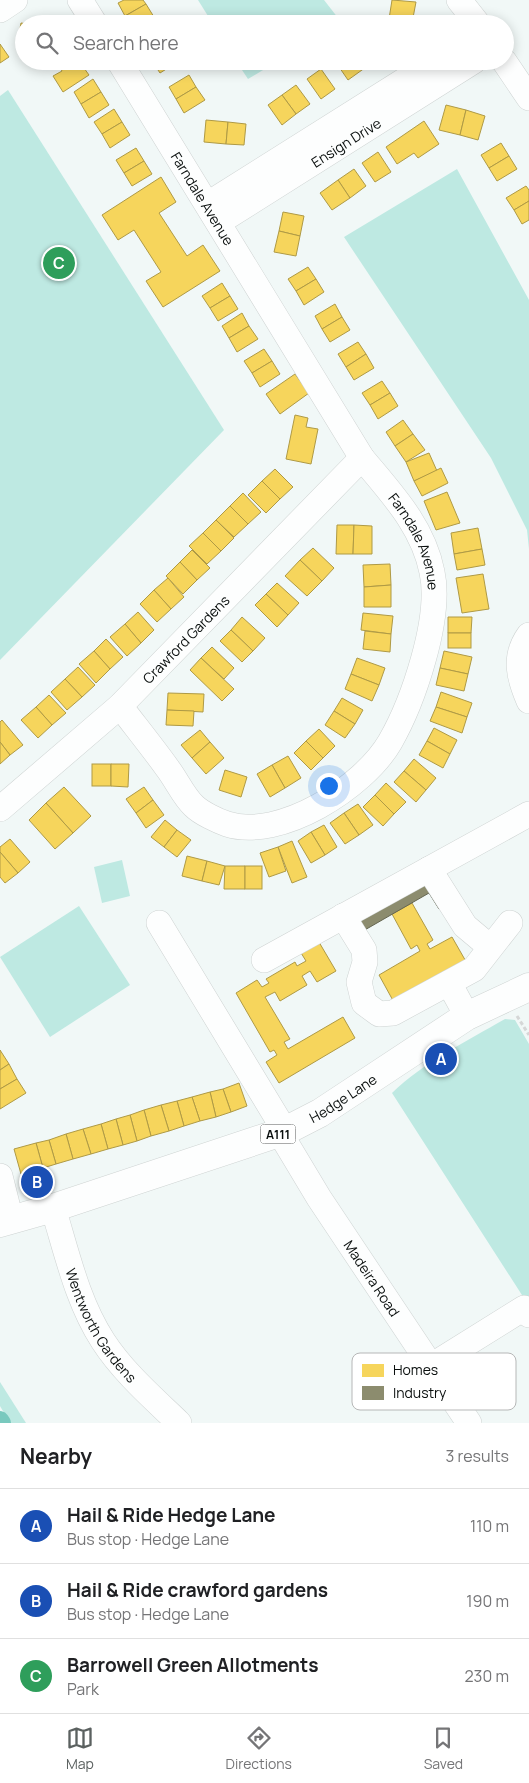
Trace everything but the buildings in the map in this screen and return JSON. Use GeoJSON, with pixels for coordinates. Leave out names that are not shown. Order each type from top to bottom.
{"type":"FeatureCollection","features":[{"type":"Feature","properties":{"kind":"main road","name":"Hedge Lane"},"geometry":{"type":"LineString","coordinates":[[6,1222],[283,1132],[320,1112],[467,1016],[529,987]]}},
{"type":"Feature","properties":{"kind":"street"},"geometry":{"type":"LineString","coordinates":[[0,10],[15,0]]}},
{"type":"Feature","properties":{"kind":"street"},"geometry":{"type":"LineString","coordinates":[[80,0],[89,15]]}},
{"type":"Feature","properties":{"kind":"street"},"geometry":{"type":"LineString","coordinates":[[458,0],[470,15]]}},
{"type":"Feature","properties":{"kind":"street","name":"Farndale Avenue"},"geometry":{"type":"LineString","coordinates":[[120,706],[194,806],[227,824],[259,828],[293,820],[331,798],[364,774],[389,743],[411,696],[433,617],[433,573],[420,533],[394,496],[362,458],[214,213],[125,70]]}},
{"type":"Feature","properties":{"kind":"street","name":"Ensign Drive"},"geometry":{"type":"LineString","coordinates":[[214,213],[422,70]]}},
{"type":"Feature","properties":{"kind":"street","name":"Ensign Drive"},"geometry":{"type":"LineString","coordinates":[[214,213],[459,70]]}},
{"type":"Feature","properties":{"kind":"street"},"geometry":{"type":"LineString","coordinates":[[510,70],[529,98]]}},
{"type":"Feature","properties":{"kind":"street","name":"Crawford Gardens"},"geometry":{"type":"LineString","coordinates":[[0,809],[120,706],[362,458]]}},
{"type":"Feature","properties":{"kind":"street"},"geometry":{"type":"LineString","coordinates":[[529,635],[524,642],[518,661],[520,680],[529,701]]}},
{"type":"Feature","properties":{"kind":"street"},"geometry":{"type":"LineString","coordinates":[[264,960],[529,814]]}},
{"type":"Feature","properties":{"kind":"street"},"geometry":{"type":"LineString","coordinates":[[429,869],[465,926],[490,948]]}},
{"type":"Feature","properties":{"kind":"street"},"geometry":{"type":"LineString","coordinates":[[343,916],[364,950],[365,962],[359,982],[364,1003],[379,1014],[393,1013],[474,969],[510,923]]}},
{"type":"Feature","properties":{"kind":"street","name":"Madeira Road"},"geometry":{"type":"LineString","coordinates":[[159,923],[283,1132],[318,1198],[422,1353]]}},
{"type":"Feature","properties":{"kind":"street"},"geometry":{"type":"LineString","coordinates":[[449,983],[467,1016]]}},
{"type":"Feature","properties":{"kind":"street"},"geometry":{"type":"LineString","coordinates":[[0,1176],[6,1222]]}},
{"type":"Feature","properties":{"kind":"street","name":"Wentworth Gardens"},"geometry":{"type":"LineString","coordinates":[[53,1208],[77,1288],[103,1342],[141,1388],[179,1423]]}},
{"type":"Feature","properties":{"kind":"street"},"geometry":{"type":"LineString","coordinates":[[452,1353],[524,1308],[529,1316]]}},
{"type":"Feature","properties":{"kind":"street","name":"Madeira Road"},"geometry":{"type":"LineString","coordinates":[[460,1410],[469,1423]]}},
{"type":"Feature","properties":{"kind":"path"},"geometry":{"type":"LineString","coordinates":[[509,1017],[517,1015],[529,1035]]}},
{"type":"Feature","properties":{"kind":"green space"},"geometry":{"type":"Polygon","coordinates":[[[198,0],[324,0],[336,15],[207,15],[198,0]]]}},
{"type":"Feature","properties":{"kind":"green space"},"geometry":{"type":"Polygon","coordinates":[[[242,70],[263,70],[248,79],[242,70]]]}},
{"type":"Feature","properties":{"kind":"green space"},"geometry":{"type":"Polygon","coordinates":[[[8,90],[224,430],[0,660],[0,96],[8,90]]]}},
{"type":"Feature","properties":{"kind":"green space"},"geometry":{"type":"Polygon","coordinates":[[[457,169],[529,300],[529,549],[527,530],[491,458],[344,237],[457,169]]]}},
{"type":"Feature","properties":{"kind":"green space"},"geometry":{"type":"Polygon","coordinates":[[[122,860],[130,896],[102,903],[94,867],[122,860]]]}},
{"type":"Feature","properties":{"kind":"green space"},"geometry":{"type":"Polygon","coordinates":[[[79,906],[130,985],[50,1037],[0,957],[79,906]]]}},
{"type":"Feature","properties":{"kind":"green space"},"geometry":{"type":"Polygon","coordinates":[[[505,1019],[515,1020],[529,1044],[529,1306],[392,1093],[418,1071],[505,1019]]]}},
{"type":"Feature","properties":{"kind":"green space"},"geometry":{"type":"Polygon","coordinates":[[[0,1382],[26,1423],[10,1423],[0,1406],[0,1382]]]}},
{"type":"Feature","properties":{"kind":"place","name":"Barrowell Green Allotments"},"geometry":{"type":"Point","coordinates":[59,263]}},
{"type":"Feature","properties":{"kind":"place","name":"Hail & Ride Hedge Lane"},"geometry":{"type":"Point","coordinates":[441,1059]}},
{"type":"Feature","properties":{"kind":"place","name":"Hail & Ride crawford gardens"},"geometry":{"type":"Point","coordinates":[37,1182]}}]}
